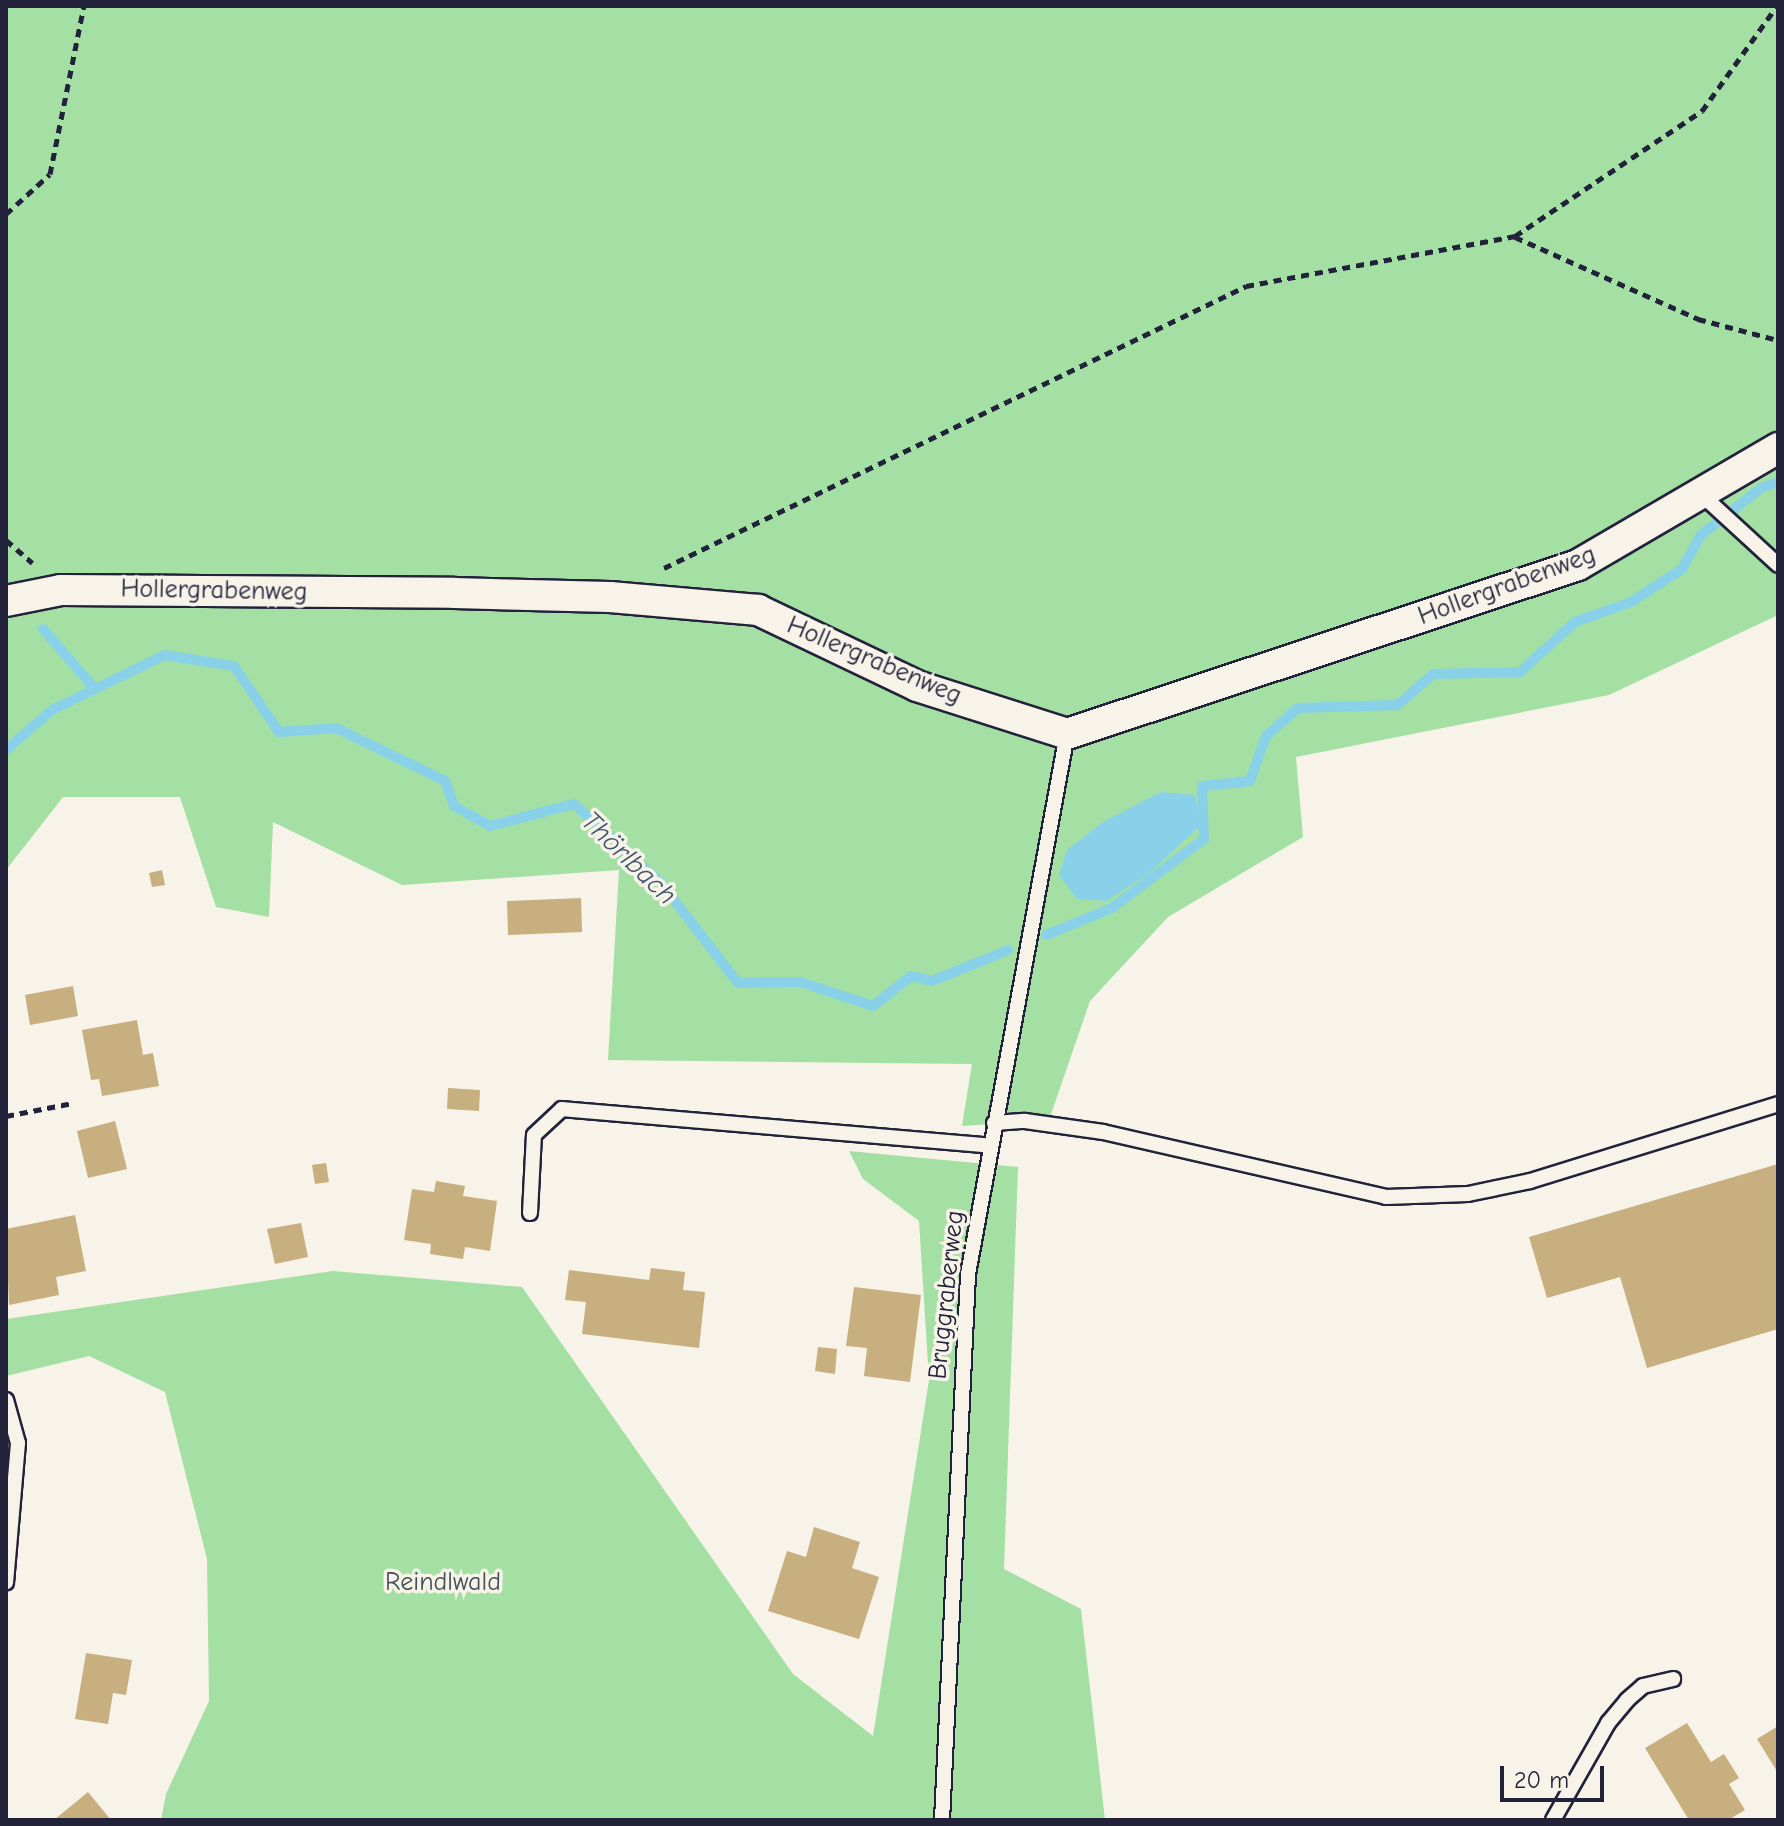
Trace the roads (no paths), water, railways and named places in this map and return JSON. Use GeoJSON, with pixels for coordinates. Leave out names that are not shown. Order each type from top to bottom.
{"type":"FeatureCollection","features":[{"type":"Feature","properties":{"kind":"street","name":"Hollergrabenweg"},"geometry":{"type":"LineString","coordinates":[[6,601],[61,590],[438,593],[610,597],[758,610],[917,686],[1067,734],[1578,565],[1778,448]]}},
{"type":"Feature","properties":{"kind":"lane"},"geometry":{"type":"LineString","coordinates":[[1702,495],[1778,565]]}},
{"type":"Feature","properties":{"kind":"lane","name":"Bruggraberweg"},"geometry":{"type":"LineString","coordinates":[[942,1820],[968,1274],[1067,734]]}},
{"type":"Feature","properties":{"kind":"lane"},"geometry":{"type":"LineString","coordinates":[[994,1123],[1025,1121],[1103,1132],[1386,1197],[1468,1194],[1530,1181],[1778,1104]]}},
{"type":"Feature","properties":{"kind":"lane"},"geometry":{"type":"LineString","coordinates":[[530,1213],[534,1135],[562,1109],[990,1146]]}},
{"type":"Feature","properties":{"kind":"lane"},"geometry":{"type":"LineString","coordinates":[[6,1400],[18,1443],[6,1582]]}},
{"type":"Feature","properties":{"kind":"lane"},"geometry":{"type":"LineString","coordinates":[[1553,1820],[1627,1700],[1643,1686],[1673,1679]]}},
{"type":"Feature","properties":{"kind":"water"},"geometry":{"type":"Polygon","coordinates":[[[1161,792],[1195,795],[1200,826],[1148,874],[1106,901],[1077,899],[1059,875],[1067,850],[1103,822],[1161,792]]]}},
{"type":"Feature","properties":{"kind":"waterway","name":"Thörlbach"},"geometry":{"type":"LineString","coordinates":[[1046,935],[1112,908],[1204,839],[1202,786],[1250,781],[1266,736],[1298,708],[1398,705],[1433,674],[1520,672],[1575,622],[1631,602],[1682,569],[1701,535],[1761,488],[1778,482]]}},
{"type":"Feature","properties":{"kind":"waterway"},"geometry":{"type":"LineString","coordinates":[[43,629],[95,689]]}},
{"type":"Feature","properties":{"kind":"waterway","name":"Thörlbach"},"geometry":{"type":"LineString","coordinates":[[6,750],[52,710],[165,655],[234,666],[279,732],[336,728],[445,781],[454,806],[490,826],[574,804],[660,882],[738,983],[800,982],[873,1006],[911,976],[932,981],[1008,950]]}},
{"type":"Feature","properties":{"kind":"park label","name":"Reindlwald"},"geometry":{"type":"Point","coordinates":[443,1583]}}]}
